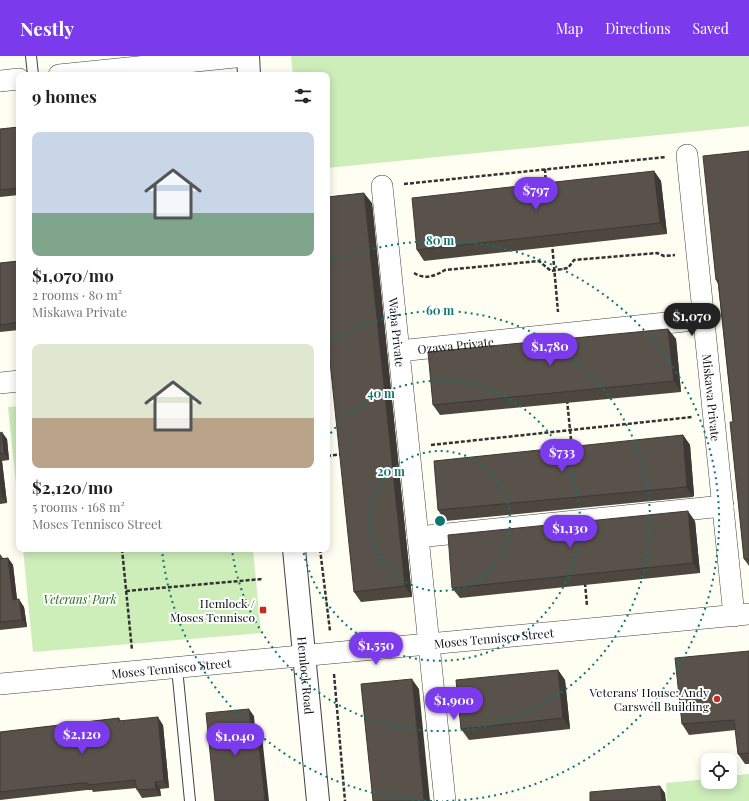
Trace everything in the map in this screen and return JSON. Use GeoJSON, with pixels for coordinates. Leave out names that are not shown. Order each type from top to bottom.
{"type":"FeatureCollection","features":[{"type":"Feature","properties":{"kind":"street"},"geometry":{"type":"LineString","coordinates":[[114,72],[246,56],[249,72]]}},
{"type":"Feature","properties":{"kind":"street"},"geometry":{"type":"LineString","coordinates":[[0,81],[16,79]]}},
{"type":"Feature","properties":{"kind":"street","name":"Miskawa Private"},"geometry":{"type":"LineString","coordinates":[[687,155],[723,506],[742,615]]}},
{"type":"Feature","properties":{"kind":"street","name":"Waba Private"},"geometry":{"type":"LineString","coordinates":[[382,186],[445,801]]}},
{"type":"Feature","properties":{"kind":"street","name":"Ozawa Private"},"geometry":{"type":"LineString","coordinates":[[399,351],[704,319]]}},
{"type":"Feature","properties":{"kind":"street"},"geometry":{"type":"LineString","coordinates":[[0,383],[16,381]]}},
{"type":"Feature","properties":{"kind":"street"},"geometry":{"type":"LineString","coordinates":[[418,536],[723,506]]}},
{"type":"Feature","properties":{"kind":"street","name":"Hemlock Road"},"geometry":{"type":"LineString","coordinates":[[294,552],[318,801]]}},
{"type":"Feature","properties":{"kind":"street","name":"Moses Tennisco Street"},"geometry":{"type":"LineString","coordinates":[[0,684],[742,615]]}},
{"type":"Feature","properties":{"kind":"lane"},"geometry":{"type":"LineString","coordinates":[[31,56],[33,72]]}},
{"type":"Feature","properties":{"kind":"lane"},"geometry":{"type":"LineString","coordinates":[[177,668],[190,801]]}},
{"type":"Feature","properties":{"kind":"path"},"geometry":{"type":"LineString","coordinates":[[382,186],[687,155]]}},
{"type":"Feature","properties":{"kind":"path"},"geometry":{"type":"LineString","coordinates":[[544,169],[547,192]]}},
{"type":"Feature","properties":{"kind":"path"},"geometry":{"type":"LineString","coordinates":[[551,239],[561,333]]}},
{"type":"Feature","properties":{"kind":"path"},"geometry":{"type":"LineString","coordinates":[[412,271],[425,278],[435,276],[445,270],[539,261],[550,270],[554,270],[568,268],[574,260],[658,253],[664,256],[673,256],[677,253]]}},
{"type":"Feature","properties":{"kind":"path"},"geometry":{"type":"LineString","coordinates":[[567,392],[572,452]]}},
{"type":"Feature","properties":{"kind":"path"},"geometry":{"type":"LineString","coordinates":[[409,447],[714,414]]}},
{"type":"Feature","properties":{"kind":"path"},"geometry":{"type":"LineString","coordinates":[[330,456],[350,454]]}},
{"type":"Feature","properties":{"kind":"path"},"geometry":{"type":"LineString","coordinates":[[122,552],[132,650]]}},
{"type":"Feature","properties":{"kind":"path"},"geometry":{"type":"LineString","coordinates":[[584,575],[587,607]]}},
{"type":"Feature","properties":{"kind":"path"},"geometry":{"type":"LineString","coordinates":[[126,591],[262,579]]}},
{"type":"Feature","properties":{"kind":"green space"},"geometry":{"type":"Polygon","coordinates":[[[291,56],[749,56],[749,126],[330,168],[330,72],[293,72],[291,56]]]}},
{"type":"Feature","properties":{"kind":"green space"},"geometry":{"type":"Polygon","coordinates":[[[16,406],[16,484],[8,407],[16,406]]]}},
{"type":"Feature","properties":{"kind":"green space","name":"Veterans' Park"},"geometry":{"type":"Polygon","coordinates":[[[23,552],[253,552],[261,633],[33,652],[23,552]]]}},
{"type":"Feature","properties":{"kind":"green space"},"geometry":{"type":"Polygon","coordinates":[[[749,774],[749,801],[667,801],[666,783],[701,780],[701,789],[737,789],[737,775],[749,774]]]}},
{"type":"Feature","properties":{"kind":"building"},"geometry":{"type":"Polygon","coordinates":[[[16,127],[16,188],[0,190],[0,129],[16,127]]]}},
{"type":"Feature","properties":{"kind":"building"},"geometry":{"type":"Polygon","coordinates":[[[749,151],[749,559],[744,559],[730,422],[733,422],[703,156],[749,151]]]}},
{"type":"Feature","properties":{"kind":"building"},"geometry":{"type":"Polygon","coordinates":[[[654,171],[660,223],[417,250],[412,198],[654,171]]]}},
{"type":"Feature","properties":{"kind":"building"},"geometry":{"type":"Polygon","coordinates":[[[364,193],[405,586],[354,592],[330,362],[330,197],[364,193]]]}},
{"type":"Feature","properties":{"kind":"building"},"geometry":{"type":"Polygon","coordinates":[[[16,261],[16,322],[0,325],[0,263],[16,261]]]}},
{"type":"Feature","properties":{"kind":"building"},"geometry":{"type":"Polygon","coordinates":[[[668,329],[674,381],[433,405],[428,352],[668,329]]]}},
{"type":"Feature","properties":{"kind":"building"},"geometry":{"type":"Polygon","coordinates":[[[2,432],[4,453],[0,454],[0,433],[2,432]]]}},
{"type":"Feature","properties":{"kind":"building"},"geometry":{"type":"Polygon","coordinates":[[[683,435],[686,487],[438,510],[434,461],[683,435]]]}},
{"type":"Feature","properties":{"kind":"building"},"geometry":{"type":"Polygon","coordinates":[[[0,479],[2,496],[0,497],[0,479]]]}},
{"type":"Feature","properties":{"kind":"building"},"geometry":{"type":"Polygon","coordinates":[[[688,511],[693,563],[452,588],[448,535],[688,511]]]}},
{"type":"Feature","properties":{"kind":"building"},"geometry":{"type":"Polygon","coordinates":[[[8,558],[13,600],[19,599],[22,620],[0,622],[0,559],[8,558]]]}},
{"type":"Feature","properties":{"kind":"building","name":"Veterans' House: Andy Carswell Building"},"geometry":{"type":"Polygon","coordinates":[[[749,651],[749,753],[738,754],[734,720],[682,724],[675,658],[749,651]]]}},
{"type":"Feature","properties":{"kind":"building"},"geometry":{"type":"Polygon","coordinates":[[[558,670],[563,718],[461,729],[456,680],[558,670]]]}},
{"type":"Feature","properties":{"kind":"building"},"geometry":{"type":"Polygon","coordinates":[[[412,679],[424,801],[373,801],[361,684],[412,679]]]}},
{"type":"Feature","properties":{"kind":"building"},"geometry":{"type":"Polygon","coordinates":[[[249,709],[251,730],[257,729],[265,801],[215,801],[206,713],[249,709]]]}},
{"type":"Feature","properties":{"kind":"building"},"geometry":{"type":"Polygon","coordinates":[[[158,717],[164,781],[155,782],[156,789],[137,790],[135,780],[88,785],[88,783],[82,783],[0,792],[0,732],[119,718],[119,721],[158,717]]]}},
{"type":"Feature","properties":{"kind":"building"},"geometry":{"type":"Polygon","coordinates":[[[660,786],[662,801],[590,801],[590,792],[660,786]]]}},
{"type":"Feature","properties":{"kind":"place","name":"Hemlock / Moses Tennisco"},"geometry":{"type":"Point","coordinates":[263,610]}},
{"type":"Feature","properties":{"kind":"place","name":"Veterans' House: Andy Carswell Building"},"geometry":{"type":"Point","coordinates":[717,699]}}]}
